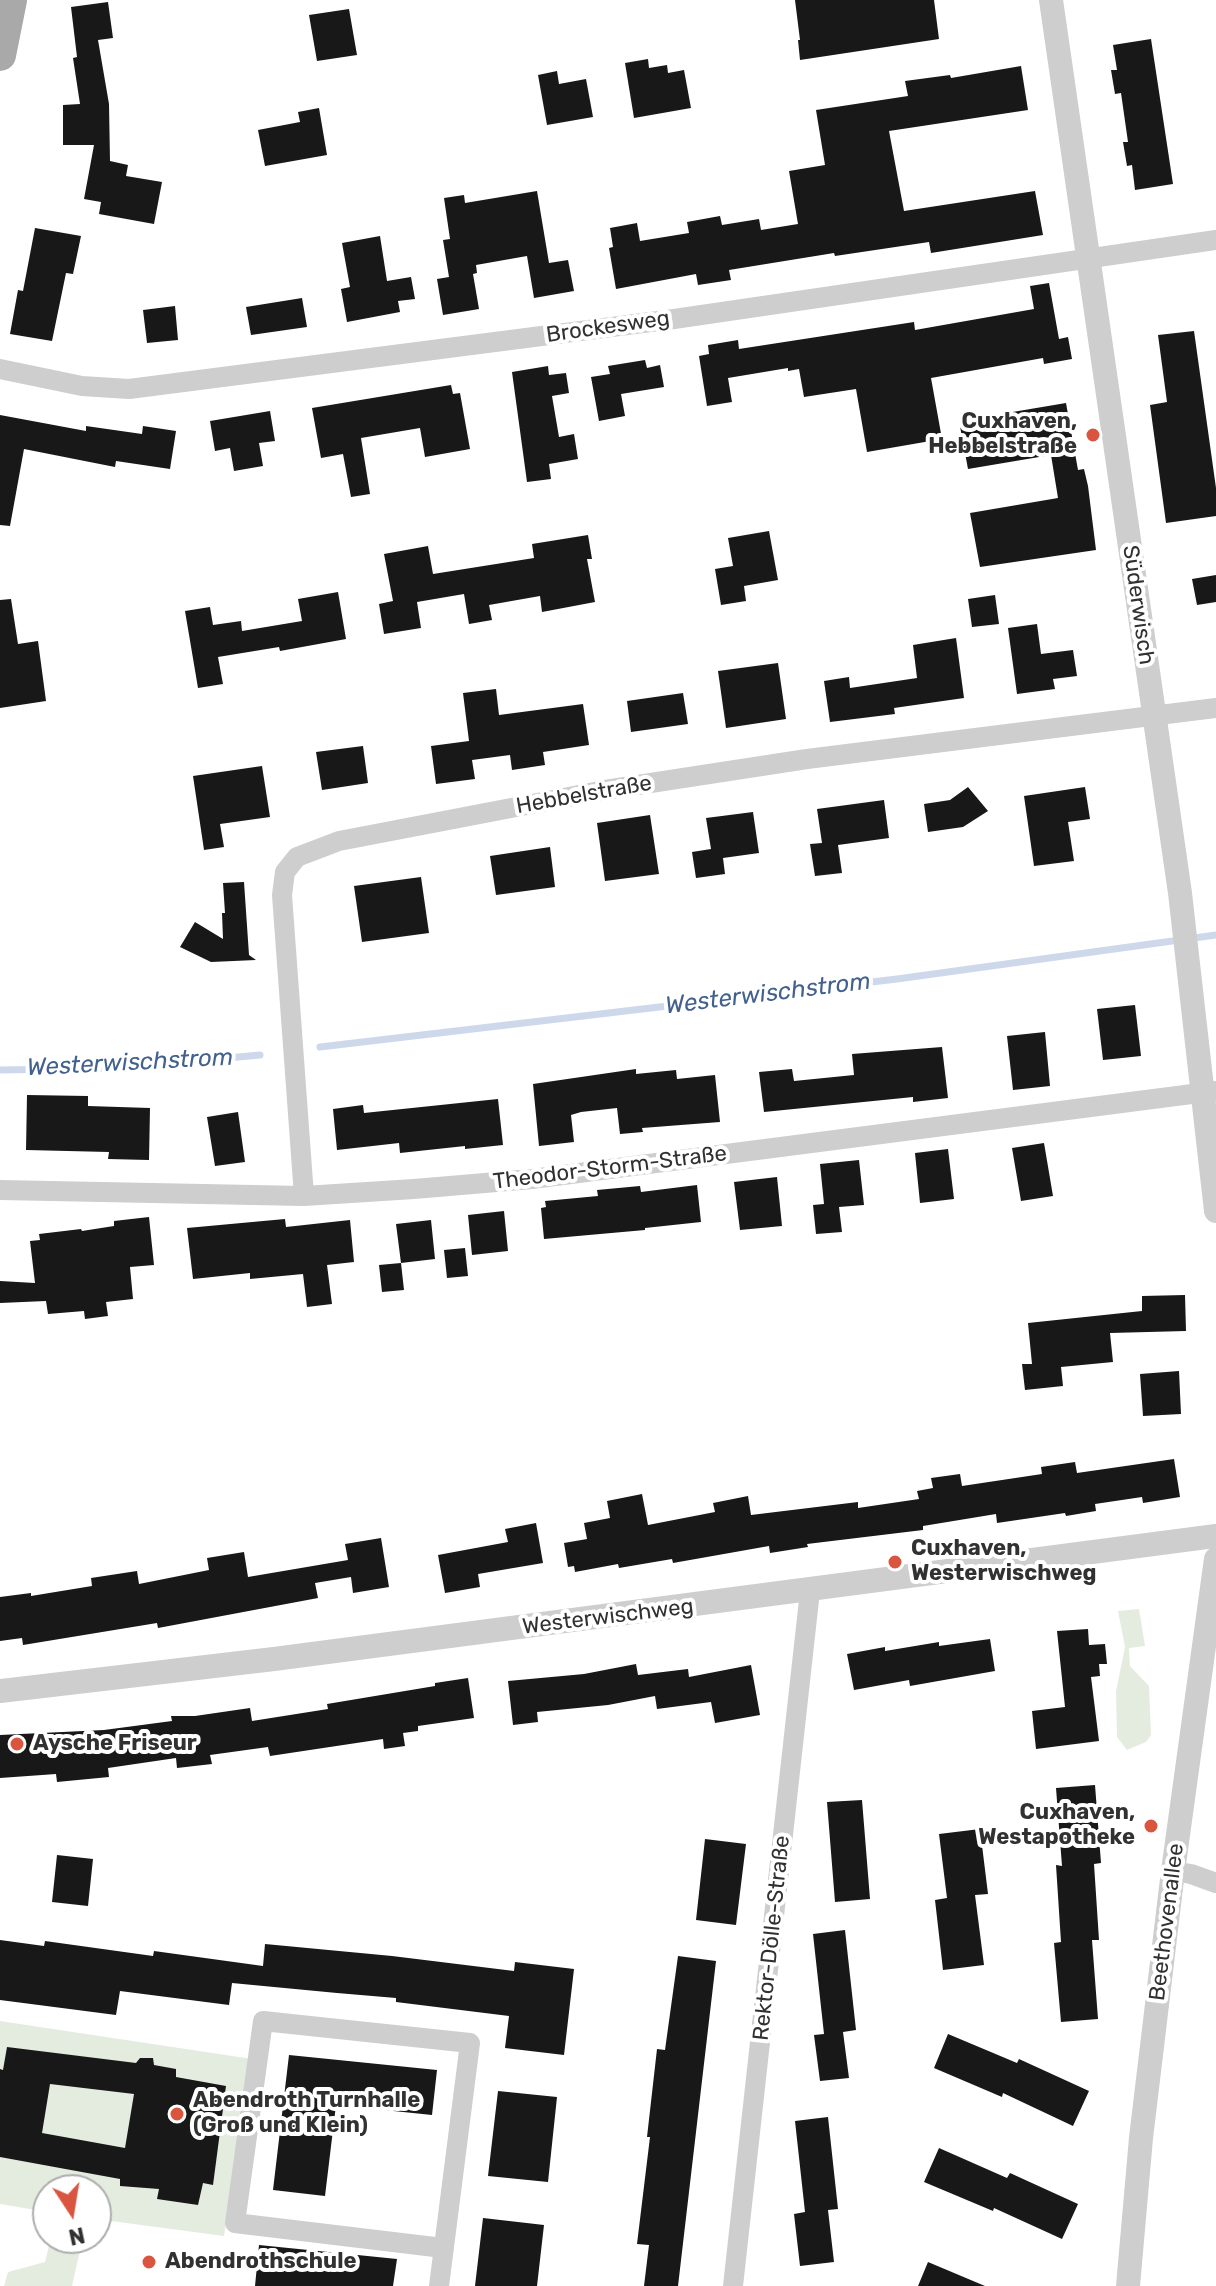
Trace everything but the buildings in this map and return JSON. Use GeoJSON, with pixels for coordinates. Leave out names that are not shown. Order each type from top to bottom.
{"type":"FeatureCollection","features":[{"type":"Feature","properties":{"kind":"main road"},"geometry":{"type":"LineString","coordinates":[[0,55],[11,0]]}},
{"type":"Feature","properties":{"kind":"street","name":"Süderwisch"},"geometry":{"type":"LineString","coordinates":[[1058,1],[1089,258],[1187,952],[1210,1092],[1216,1211]]}},
{"type":"Feature","properties":{"kind":"street","name":"Brockesweg"},"geometry":{"type":"LineString","coordinates":[[0,369],[82,386],[129,389],[674,319],[1216,240]]}},
{"type":"Feature","properties":{"kind":"street","name":"Hebbelstraße"},"geometry":{"type":"LineString","coordinates":[[304,1196],[282,895],[285,872],[297,857],[339,841],[605,790],[807,759],[1216,708]]}},
{"type":"Feature","properties":{"kind":"street","name":"Theodor-Storm-Straße"},"geometry":{"type":"LineString","coordinates":[[0,1190],[304,1196],[532,1179],[1210,1092]]}},
{"type":"Feature","properties":{"kind":"street","name":"Westerwischweg"},"geometry":{"type":"LineString","coordinates":[[0,1691],[810,1591],[1216,1536]]}},
{"type":"Feature","properties":{"kind":"street","name":"Beethovenallee"},"geometry":{"type":"LineString","coordinates":[[1128,2286],[1141,2138],[1173,1871],[1216,1559]]}},
{"type":"Feature","properties":{"kind":"street","name":"Rektor-Dölle-Straße"},"geometry":{"type":"LineString","coordinates":[[733,2286],[810,1591]]}},
{"type":"Feature","properties":{"kind":"street"},"geometry":{"type":"LineString","coordinates":[[1173,1871],[1216,1883]]}},
{"type":"Feature","properties":{"kind":"street"},"geometry":{"type":"LineString","coordinates":[[439,2286],[470,2043],[263,2021],[235,2223],[443,2248]]}},
{"type":"Feature","properties":{"kind":"shaded area"},"geometry":{"type":"Polygon","coordinates":[[[1139,1609],[1145,1646],[1129,1648],[1130,1666],[1149,1686],[1151,1735],[1146,1742],[1127,1750],[1117,1737],[1116,1691],[1125,1647],[1118,1611],[1139,1609]]]}},
{"type":"Feature","properties":{"kind":"shaded area"},"geometry":{"type":"Polygon","coordinates":[[[0,2021],[252,2059],[224,2236],[112,2221],[112,2174],[32,2174],[32,2209],[0,2204],[0,2021]]]}},
{"type":"Feature","properties":{"kind":"shaded area"},"geometry":{"type":"Polygon","coordinates":[[[47,2254],[79,2254],[72,2286],[4,2286],[8,2272],[45,2262],[47,2254]]]}},
{"type":"Feature","properties":{"kind":"waterway","name":"Westerwischstrom"},"geometry":{"type":"LineString","coordinates":[[320,1047],[897,979],[1216,935]]}},
{"type":"Feature","properties":{"kind":"waterway","name":"Westerwischstrom"},"geometry":{"type":"LineString","coordinates":[[0,1070],[121,1068],[260,1055]]}},
{"type":"Feature","properties":{"kind":"place","name":"Cuxhaven, Hebbelstraße"},"geometry":{"type":"Point","coordinates":[1093,435]}},
{"type":"Feature","properties":{"kind":"place","name":"Cuxhaven, Westerwischweg"},"geometry":{"type":"Point","coordinates":[895,1562]}},
{"type":"Feature","properties":{"kind":"place","name":"Aysche Friseur"},"geometry":{"type":"Point","coordinates":[17,1744]}},
{"type":"Feature","properties":{"kind":"place","name":"Cuxhaven, Westapotheke"},"geometry":{"type":"Point","coordinates":[1151,1826]}},
{"type":"Feature","properties":{"kind":"place","name":"Abendroth Turnhalle (Groß und Klein)"},"geometry":{"type":"Point","coordinates":[177,2114]}},
{"type":"Feature","properties":{"kind":"place","name":"Abendrothschule"},"geometry":{"type":"Point","coordinates":[149,2262]}}]}
